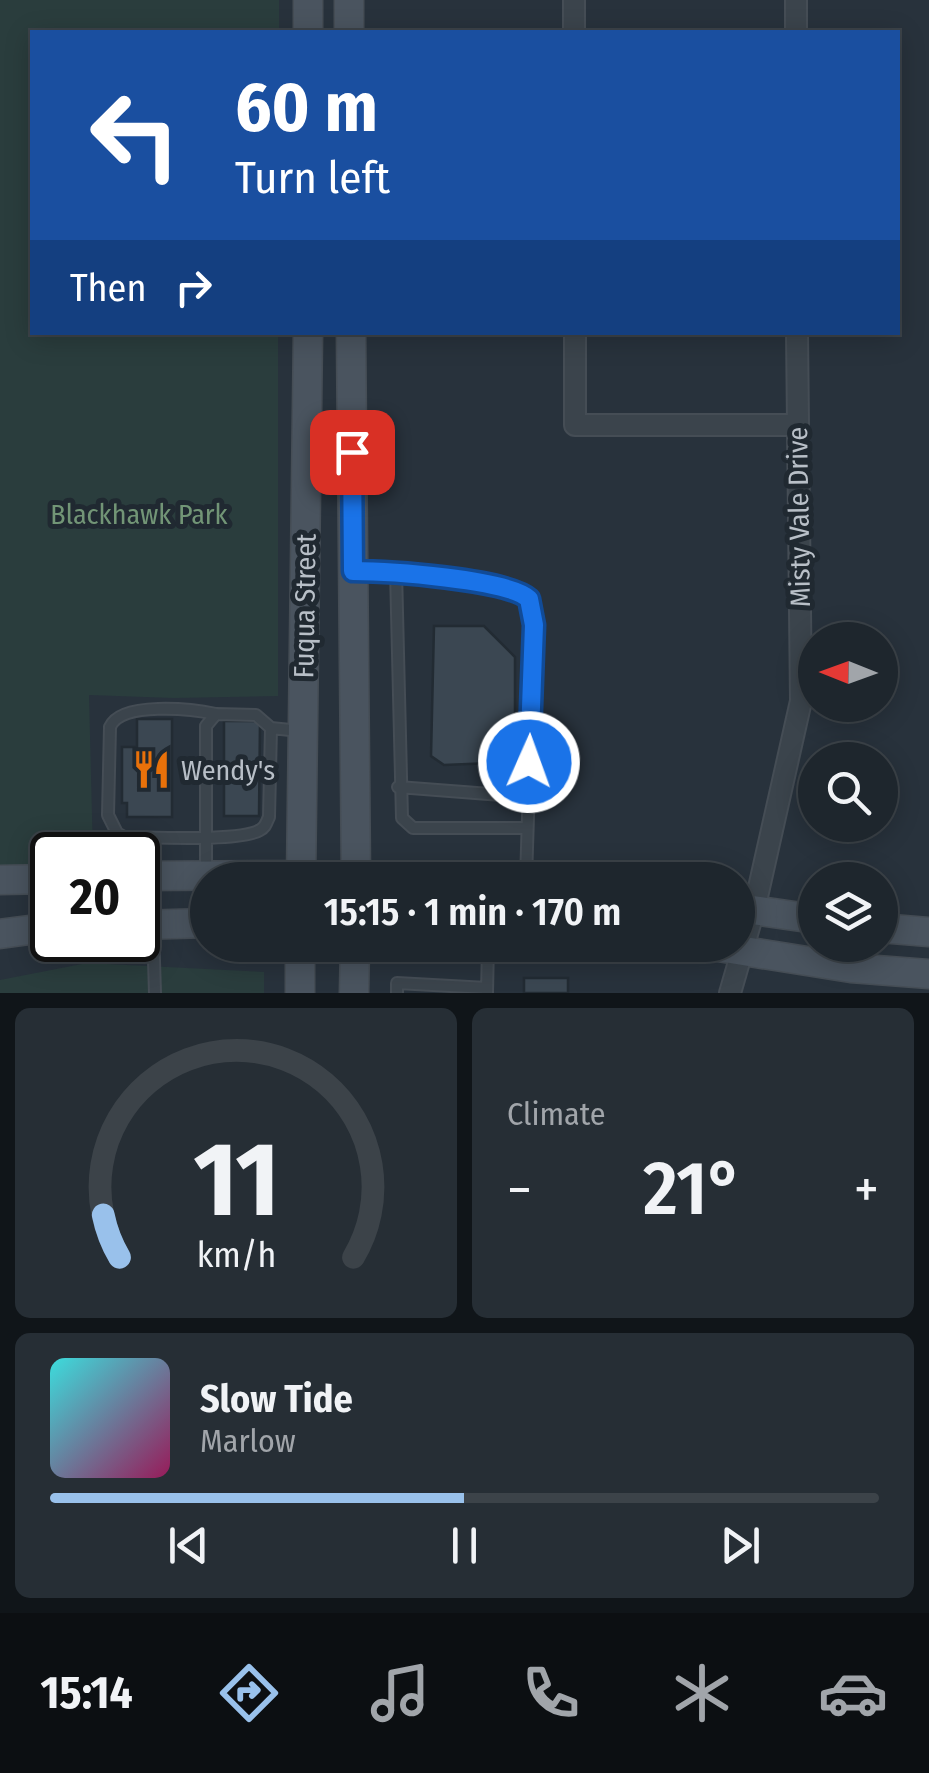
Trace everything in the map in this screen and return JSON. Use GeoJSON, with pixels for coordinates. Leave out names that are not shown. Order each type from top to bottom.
{"type":"FeatureCollection","features":[{"type":"Feature","properties":{"kind":"main road"},"geometry":{"type":"LineString","coordinates":[[308,0],[308,30]]}},
{"type":"Feature","properties":{"kind":"main road"},"geometry":{"type":"LineString","coordinates":[[349,0],[349,30]]}},
{"type":"Feature","properties":{"kind":"main road","name":"Fuqua Street"},"geometry":{"type":"LineString","coordinates":[[301,862],[308,335]]}},
{"type":"Feature","properties":{"kind":"main road","name":"Fuqua Street"},"geometry":{"type":"LineString","coordinates":[[352,335],[356,862]]}},
{"type":"Feature","properties":{"kind":"main road"},"geometry":{"type":"LineString","coordinates":[[306,572],[353,571]]}},
{"type":"Feature","properties":{"kind":"main road"},"geometry":{"type":"LineString","coordinates":[[160,876],[190,875]]}},
{"type":"Feature","properties":{"kind":"main road"},"geometry":{"type":"LineString","coordinates":[[0,880],[30,879]]}},
{"type":"Feature","properties":{"kind":"main road"},"geometry":{"type":"LineString","coordinates":[[755,910],[798,917]]}},
{"type":"Feature","properties":{"kind":"main road"},"geometry":{"type":"LineString","coordinates":[[160,925],[190,924]]}},
{"type":"Feature","properties":{"kind":"main road"},"geometry":{"type":"LineString","coordinates":[[898,929],[929,932]]}},
{"type":"Feature","properties":{"kind":"main road"},"geometry":{"type":"LineString","coordinates":[[0,934],[30,930]]}},
{"type":"Feature","properties":{"kind":"main road"},"geometry":{"type":"LineString","coordinates":[[755,952],[851,968],[929,974]]}},
{"type":"Feature","properties":{"kind":"main road"},"geometry":{"type":"LineString","coordinates":[[300,962],[300,993]]}},
{"type":"Feature","properties":{"kind":"main road"},"geometry":{"type":"LineString","coordinates":[[354,962],[354,993]]}},
{"type":"Feature","properties":{"kind":"street"},"geometry":{"type":"LineString","coordinates":[[574,0],[574,30]]}},
{"type":"Feature","properties":{"kind":"street"},"geometry":{"type":"LineString","coordinates":[[796,0],[796,30]]}},
{"type":"Feature","properties":{"kind":"street"},"geometry":{"type":"LineString","coordinates":[[575,335],[575,425],[797,424]]}},
{"type":"Feature","properties":{"kind":"street","name":"Misty Vale Drive"},"geometry":{"type":"LineString","coordinates":[[755,875],[801,701],[797,335]]}},
{"type":"Feature","properties":{"kind":"street","name":"Misty Vale Drive"},"geometry":{"type":"LineString","coordinates":[[730,993],[737,962]]}},
{"type":"Feature","properties":{"kind":"lane"},"geometry":{"type":"LineString","coordinates":[[353,571],[396,571],[515,590],[529,599],[534,625],[526,862]]}},
{"type":"Feature","properties":{"kind":"lane"},"geometry":{"type":"LineString","coordinates":[[396,571],[398,787],[402,818],[413,828],[527,828]]}},
{"type":"Feature","properties":{"kind":"lane"},"geometry":{"type":"LineString","coordinates":[[271,728],[269,817],[264,828],[206,837],[116,834],[108,814],[110,728],[114,718],[124,712],[195,709],[256,715],[271,728],[303,731]]}},
{"type":"Feature","properties":{"kind":"lane"},"geometry":{"type":"LineString","coordinates":[[206,862],[206,726],[216,714]]}},
{"type":"Feature","properties":{"kind":"lane"},"geometry":{"type":"LineString","coordinates":[[398,787],[528,796]]}},
{"type":"Feature","properties":{"kind":"lane"},"geometry":{"type":"LineString","coordinates":[[150,962],[154,993]]}},
{"type":"Feature","properties":{"kind":"lane"},"geometry":{"type":"LineString","coordinates":[[396,993],[397,983],[487,990],[488,962]]}},
{"type":"Feature","properties":{"kind":"green space","name":"Blackhawk Park"},"geometry":{"type":"Polygon","coordinates":[[[0,0],[279,0],[279,30],[30,30],[30,335],[278,335],[278,696],[89,695],[92,832],[30,832],[30,867],[0,869],[0,0]]]}},
{"type":"Feature","properties":{"kind":"green space"},"geometry":{"type":"Polygon","coordinates":[[[87,963],[264,972],[264,993],[0,993],[0,980],[87,963]]]}},
{"type":"Feature","properties":{"kind":"building"},"geometry":{"type":"Polygon","coordinates":[[[434,626],[484,626],[515,657],[515,762],[444,765],[431,756],[434,626]]]}},
{"type":"Feature","properties":{"kind":"building"},"geometry":{"type":"Polygon","coordinates":[[[137,719],[172,719],[172,817],[127,817],[127,803],[122,803],[122,747],[137,747],[137,719]]]}},
{"type":"Feature","properties":{"kind":"building"},"geometry":{"type":"Polygon","coordinates":[[[224,721],[260,721],[259,816],[224,816],[224,721]]]}},
{"type":"Feature","properties":{"kind":"building"},"geometry":{"type":"Polygon","coordinates":[[[524,978],[568,978],[568,993],[524,993],[524,978]]]}},
{"type":"Feature","properties":{"kind":"place","name":"Wendy's"},"geometry":{"type":"Point","coordinates":[151,770]}},
{"type":"Feature","properties":{"kind":"route"},"geometry":{"type":"LineString","coordinates":[[352,452],[353,571],[396,571],[515,590],[529,599],[534,625],[529,762]]}}]}
